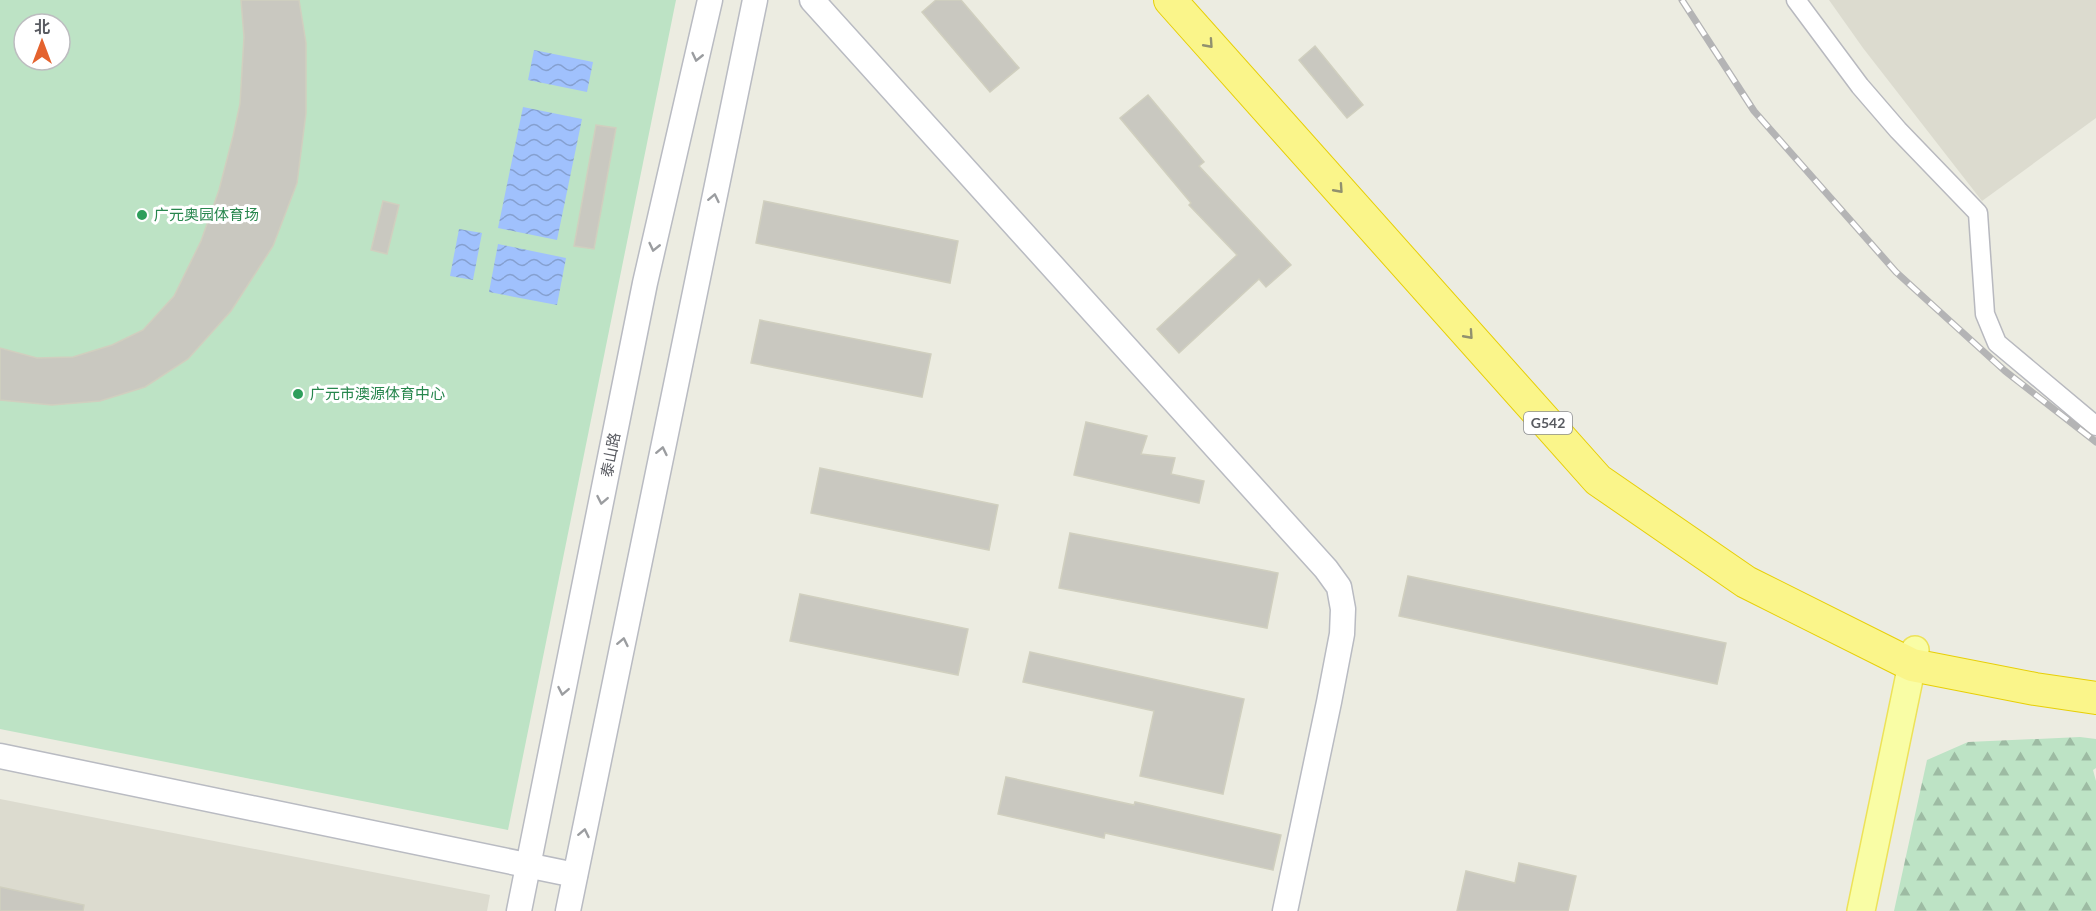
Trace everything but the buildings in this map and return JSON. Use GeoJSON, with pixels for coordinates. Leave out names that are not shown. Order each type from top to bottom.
{"type":"FeatureCollection","features":[{"type":"Feature","properties":{"kind":"highway","name":"G542"},"geometry":{"type":"LineString","coordinates":[[1170,0],[1598,480],[1746,582],[1920,659],[2035,689],[2096,698]]}},
{"type":"Feature","properties":{"kind":"highway","name":"G542"},"geometry":{"type":"LineString","coordinates":[[1199,0],[1615,466],[1752,568],[1920,659]]}},
{"type":"Feature","properties":{"kind":"main road"},"geometry":{"type":"LineString","coordinates":[[1861,911],[1920,659]]}},
{"type":"Feature","properties":{"kind":"main road"},"geometry":{"type":"LineString","coordinates":[[1875,911],[1920,659]]}},
{"type":"Feature","properties":{"kind":"street","name":"泰山路"},"geometry":{"type":"LineString","coordinates":[[519,911],[645,283],[710,0]]}},
{"type":"Feature","properties":{"kind":"street"},"geometry":{"type":"LineString","coordinates":[[568,911],[755,0]]}},
{"type":"Feature","properties":{"kind":"street"},"geometry":{"type":"LineString","coordinates":[[812,0],[1326,569],[1339,587],[1342,634],[1285,911]]}},
{"type":"Feature","properties":{"kind":"street"},"geometry":{"type":"LineString","coordinates":[[1796,0],[1883,112],[1937,173],[1978,213],[1985,314],[1998,343],[2096,426]]}},
{"type":"Feature","properties":{"kind":"street"},"geometry":{"type":"LineString","coordinates":[[0,756],[576,875]]}},
{"type":"Feature","properties":{"kind":"shaded area"},"geometry":{"type":"Polygon","coordinates":[[[1829,0],[2096,0],[2096,118],[1982,201],[1863,48],[1829,0]]]}},
{"type":"Feature","properties":{"kind":"shaded area"},"geometry":{"type":"Polygon","coordinates":[[[0,799],[490,895],[487,911],[0,911],[0,799]]]}},
{"type":"Feature","properties":{"kind":"green space","name":"广元市澳源体育中心"},"geometry":{"type":"Polygon","coordinates":[[[0,0],[676,0],[508,830],[0,729],[0,0]]]}},
{"type":"Feature","properties":{"kind":"green space"},"geometry":{"type":"Polygon","coordinates":[[[2080,737],[2096,739],[2096,768],[2093,770],[2096,781],[2096,911],[1894,911],[1927,760],[1968,742],[2080,737]]]}},
{"type":"Feature","properties":{"kind":"water"},"geometry":{"type":"Polygon","coordinates":[[[534,50],[593,62],[587,92],[528,80],[534,50]]]}},
{"type":"Feature","properties":{"kind":"water"},"geometry":{"type":"Polygon","coordinates":[[[523,107],[582,119],[557,240],[498,228],[523,107]]]}},
{"type":"Feature","properties":{"kind":"water"},"geometry":{"type":"Polygon","coordinates":[[[459,229],[482,233],[473,280],[450,276],[459,229]]]}},
{"type":"Feature","properties":{"kind":"water"},"geometry":{"type":"Polygon","coordinates":[[[498,244],[566,258],[557,305],[489,292],[498,244]]]}},
{"type":"Feature","properties":{"kind":"railway"},"geometry":{"type":"LineString","coordinates":[[1682,0],[1754,111],[1896,272],[2005,371],[2096,442]]}},
{"type":"Feature","properties":{"kind":"place","name":"广元奥园体育场"},"geometry":{"type":"Point","coordinates":[142,215]}},
{"type":"Feature","properties":{"kind":"place","name":"广元市澳源体育中心"},"geometry":{"type":"Point","coordinates":[298,394]}}]}
